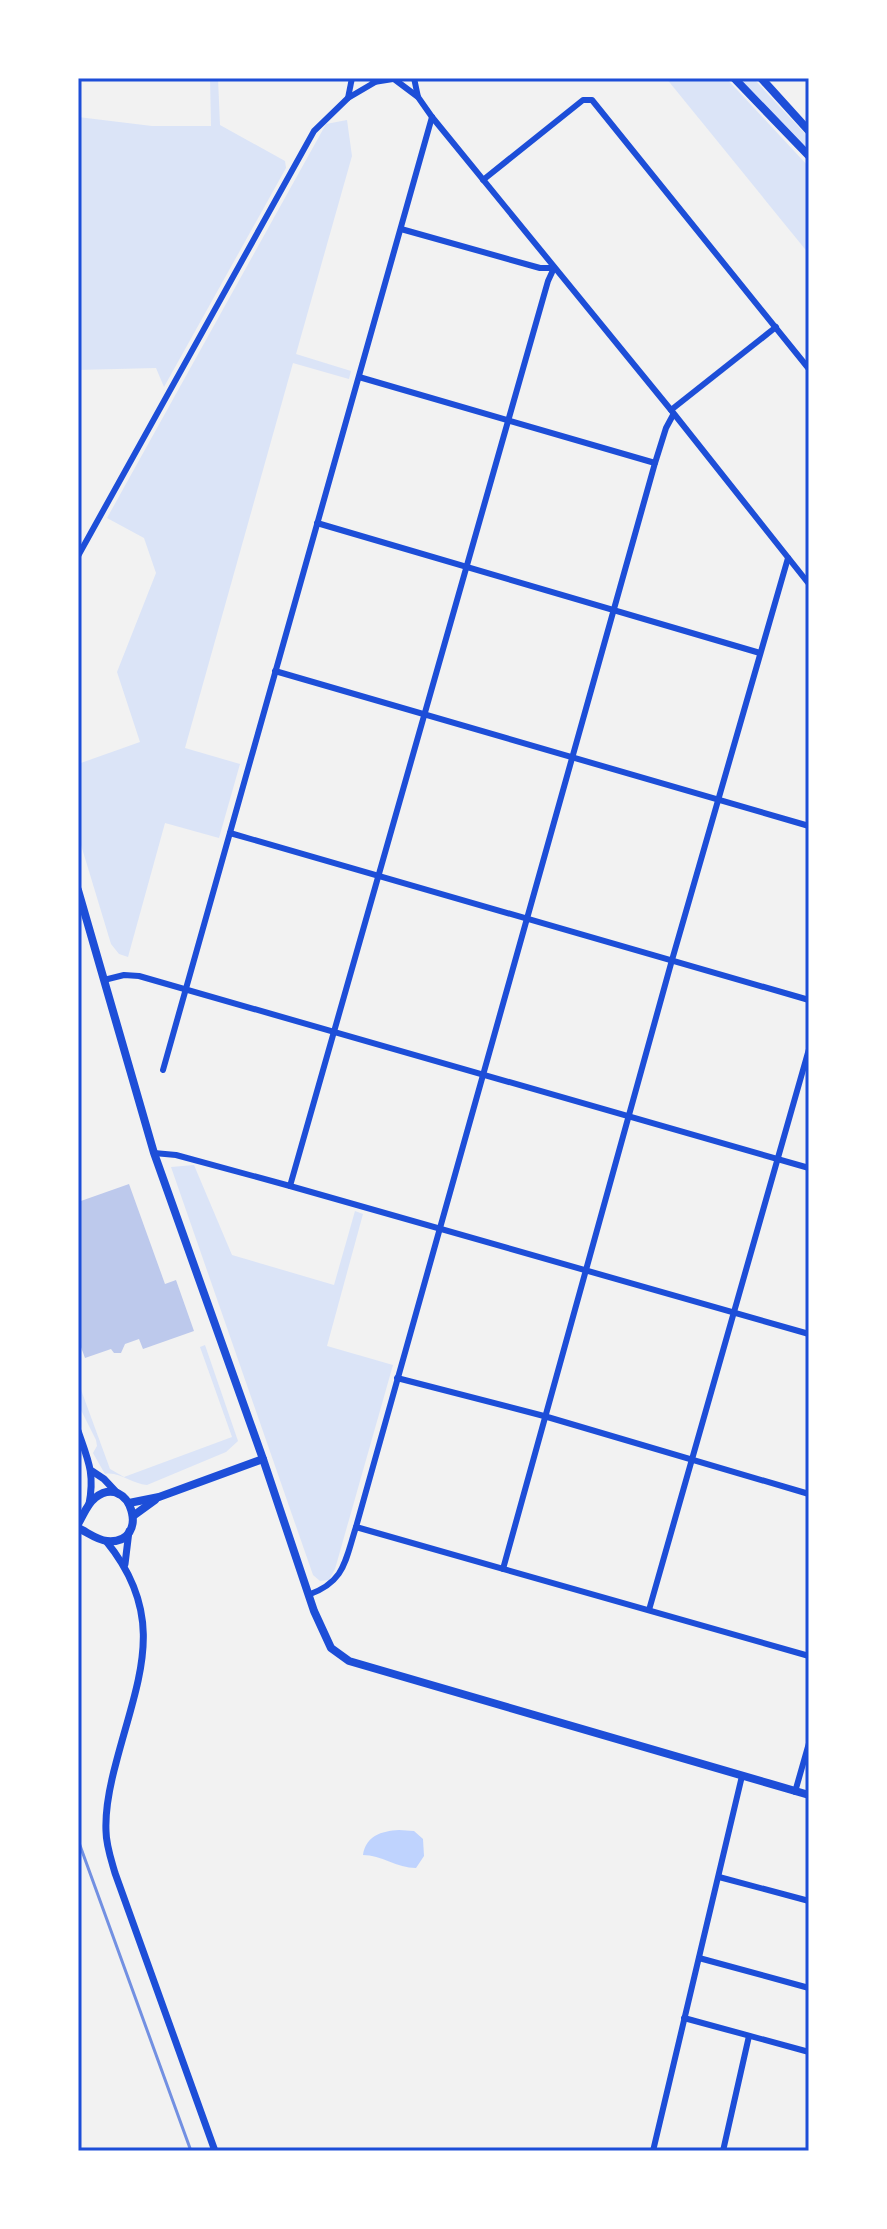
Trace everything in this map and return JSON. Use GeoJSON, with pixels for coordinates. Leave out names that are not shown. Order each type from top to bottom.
{"type":"FeatureCollection","features":[{"type":"Feature","properties":{"kind":"main road"},"geometry":{"type":"LineString","coordinates":[[734,78],[809,156]]}},
{"type":"Feature","properties":{"kind":"main road"},"geometry":{"type":"LineString","coordinates":[[761,78],[809,131]]}},
{"type":"Feature","properties":{"kind":"main road"},"geometry":{"type":"LineString","coordinates":[[78,890],[154,1153],[308,1595],[328,1643],[349,1661],[809,1795]]}},
{"type":"Feature","properties":{"kind":"main road"},"geometry":{"type":"LineString","coordinates":[[129,1503],[159,1497],[263,1459]]}},
{"type":"Feature","properties":{"kind":"main road"},"geometry":{"type":"LineString","coordinates":[[102,1494],[118,1494],[129,1503],[133,1516],[129,1531],[116,1540],[106,1541],[78,1526],[87,1508],[102,1494]]}},
{"type":"Feature","properties":{"kind":"main road"},"geometry":{"type":"LineString","coordinates":[[133,1516],[159,1497]]}},
{"type":"Feature","properties":{"kind":"main road"},"geometry":{"type":"LineString","coordinates":[[87,1508],[87,1526],[95,1536]]}},
{"type":"Feature","properties":{"kind":"street"},"geometry":{"type":"LineString","coordinates":[[348,98],[352,78]]}},
{"type":"Feature","properties":{"kind":"street"},"geometry":{"type":"LineString","coordinates":[[78,556],[314,131],[348,98],[374,79],[395,78],[418,97],[809,584]]}},
{"type":"Feature","properties":{"kind":"street"},"geometry":{"type":"LineString","coordinates":[[414,78],[418,97]]}},
{"type":"Feature","properties":{"kind":"street"},"geometry":{"type":"LineString","coordinates":[[483,180],[583,100],[592,100],[809,369]]}},
{"type":"Feature","properties":{"kind":"street"},"geometry":{"type":"LineString","coordinates":[[163,1070],[432,117]]}},
{"type":"Feature","properties":{"kind":"street"},"geometry":{"type":"LineString","coordinates":[[401,229],[540,268],[554,268]]}},
{"type":"Feature","properties":{"kind":"street"},"geometry":{"type":"LineString","coordinates":[[290,1186],[554,268]]}},
{"type":"Feature","properties":{"kind":"street"},"geometry":{"type":"LineString","coordinates":[[308,1595],[332,1584],[344,1565],[356,1527],[666,428],[672,412],[776,327]]}},
{"type":"Feature","properties":{"kind":"street"},"geometry":{"type":"LineString","coordinates":[[359,377],[655,463]]}},
{"type":"Feature","properties":{"kind":"street"},"geometry":{"type":"LineString","coordinates":[[317,523],[760,653]]}},
{"type":"Feature","properties":{"kind":"street"},"geometry":{"type":"LineString","coordinates":[[503,1569],[672,960],[788,558]]}},
{"type":"Feature","properties":{"kind":"street"},"geometry":{"type":"LineString","coordinates":[[275,671],[809,826]]}},
{"type":"Feature","properties":{"kind":"street"},"geometry":{"type":"LineString","coordinates":[[230,833],[809,1000]]}},
{"type":"Feature","properties":{"kind":"street"},"geometry":{"type":"LineString","coordinates":[[104,980],[124,975],[139,976],[809,1168]]}},
{"type":"Feature","properties":{"kind":"street"},"geometry":{"type":"LineString","coordinates":[[649,1610],[809,1049]]}},
{"type":"Feature","properties":{"kind":"street"},"geometry":{"type":"LineString","coordinates":[[154,1153],[176,1155],[290,1186],[809,1334]]}},
{"type":"Feature","properties":{"kind":"street"},"geometry":{"type":"LineString","coordinates":[[397,1378],[544,1416],[809,1494]]}},
{"type":"Feature","properties":{"kind":"street"},"geometry":{"type":"LineString","coordinates":[[78,1431],[92,1471],[93,1482],[87,1508]]}},
{"type":"Feature","properties":{"kind":"street"},"geometry":{"type":"LineString","coordinates":[[92,1471],[118,1494]]}},
{"type":"Feature","properties":{"kind":"street"},"geometry":{"type":"LineString","coordinates":[[356,1527],[809,1656]]}},
{"type":"Feature","properties":{"kind":"street"},"geometry":{"type":"LineString","coordinates":[[125,1564],[129,1531]]}},
{"type":"Feature","properties":{"kind":"street"},"geometry":{"type":"LineString","coordinates":[[106,1541],[125,1564],[143,1618],[145,1642],[140,1674],[110,1787],[106,1841],[215,2151]]}},
{"type":"Feature","properties":{"kind":"street"},"geometry":{"type":"LineString","coordinates":[[795,1792],[809,1743]]}},
{"type":"Feature","properties":{"kind":"street"},"geometry":{"type":"LineString","coordinates":[[653,2151],[742,1776]]}},
{"type":"Feature","properties":{"kind":"street"},"geometry":{"type":"LineString","coordinates":[[719,1877],[809,1901]]}},
{"type":"Feature","properties":{"kind":"street"},"geometry":{"type":"LineString","coordinates":[[699,1958],[809,1988]]}},
{"type":"Feature","properties":{"kind":"street"},"geometry":{"type":"LineString","coordinates":[[684,2018],[809,2052]]}},
{"type":"Feature","properties":{"kind":"street"},"geometry":{"type":"LineString","coordinates":[[724,2151],[749,2036]]}},
{"type":"Feature","properties":{"kind":"shaded area"},"geometry":{"type":"Polygon","coordinates":[[[210,78],[218,78],[220,125],[285,161],[286,168],[164,387],[156,368],[78,370],[78,117],[152,126],[211,126],[210,78]]]}},
{"type":"Feature","properties":{"kind":"shaded area"},"geometry":{"type":"Polygon","coordinates":[[[666,78],[726,78],[809,167],[809,254],[666,78]]]}},
{"type":"Feature","properties":{"kind":"shaded area"},"geometry":{"type":"Polygon","coordinates":[[[739,78],[753,78],[809,138],[809,152],[739,78]]]}},
{"type":"Feature","properties":{"kind":"shaded area"},"geometry":{"type":"Polygon","coordinates":[[[347,120],[352,156],[296,354],[351,371],[349,379],[293,363],[185,748],[240,764],[219,838],[165,823],[128,957],[119,954],[111,944],[78,835],[78,764],[140,742],[117,672],[156,573],[144,538],[107,518],[326,124],[347,120]]]}},
{"type":"Feature","properties":{"kind":"shaded area"},"geometry":{"type":"Polygon","coordinates":[[[194,1165],[232,1255],[334,1285],[355,1211],[363,1214],[327,1346],[393,1365],[335,1569],[329,1580],[320,1581],[313,1575],[171,1167],[194,1165]]]}},
{"type":"Feature","properties":{"kind":"shaded area"},"geometry":{"type":"Polygon","coordinates":[[[205,1345],[238,1441],[226,1452],[147,1485],[115,1474],[105,1474],[93,1453],[96,1440],[78,1404],[80,1387],[110,1469],[124,1477],[232,1437],[200,1347],[205,1345]]]}},
{"type":"Feature","properties":{"kind":"water"},"geometry":{"type":"Polygon","coordinates":[[[399,1830],[414,1831],[423,1839],[424,1856],[416,1868],[363,1855],[367,1843],[375,1836],[399,1830]]]}},
{"type":"Feature","properties":{"kind":"building"},"geometry":{"type":"Polygon","coordinates":[[[129,1184],[165,1284],[176,1280],[194,1331],[143,1349],[139,1339],[125,1344],[121,1353],[114,1353],[111,1349],[85,1358],[78,1339],[78,1202],[129,1184]]]}},
{"type":"Feature","properties":{"kind":"railway"},"geometry":{"type":"LineString","coordinates":[[78,1840],[191,2151]]}}]}
